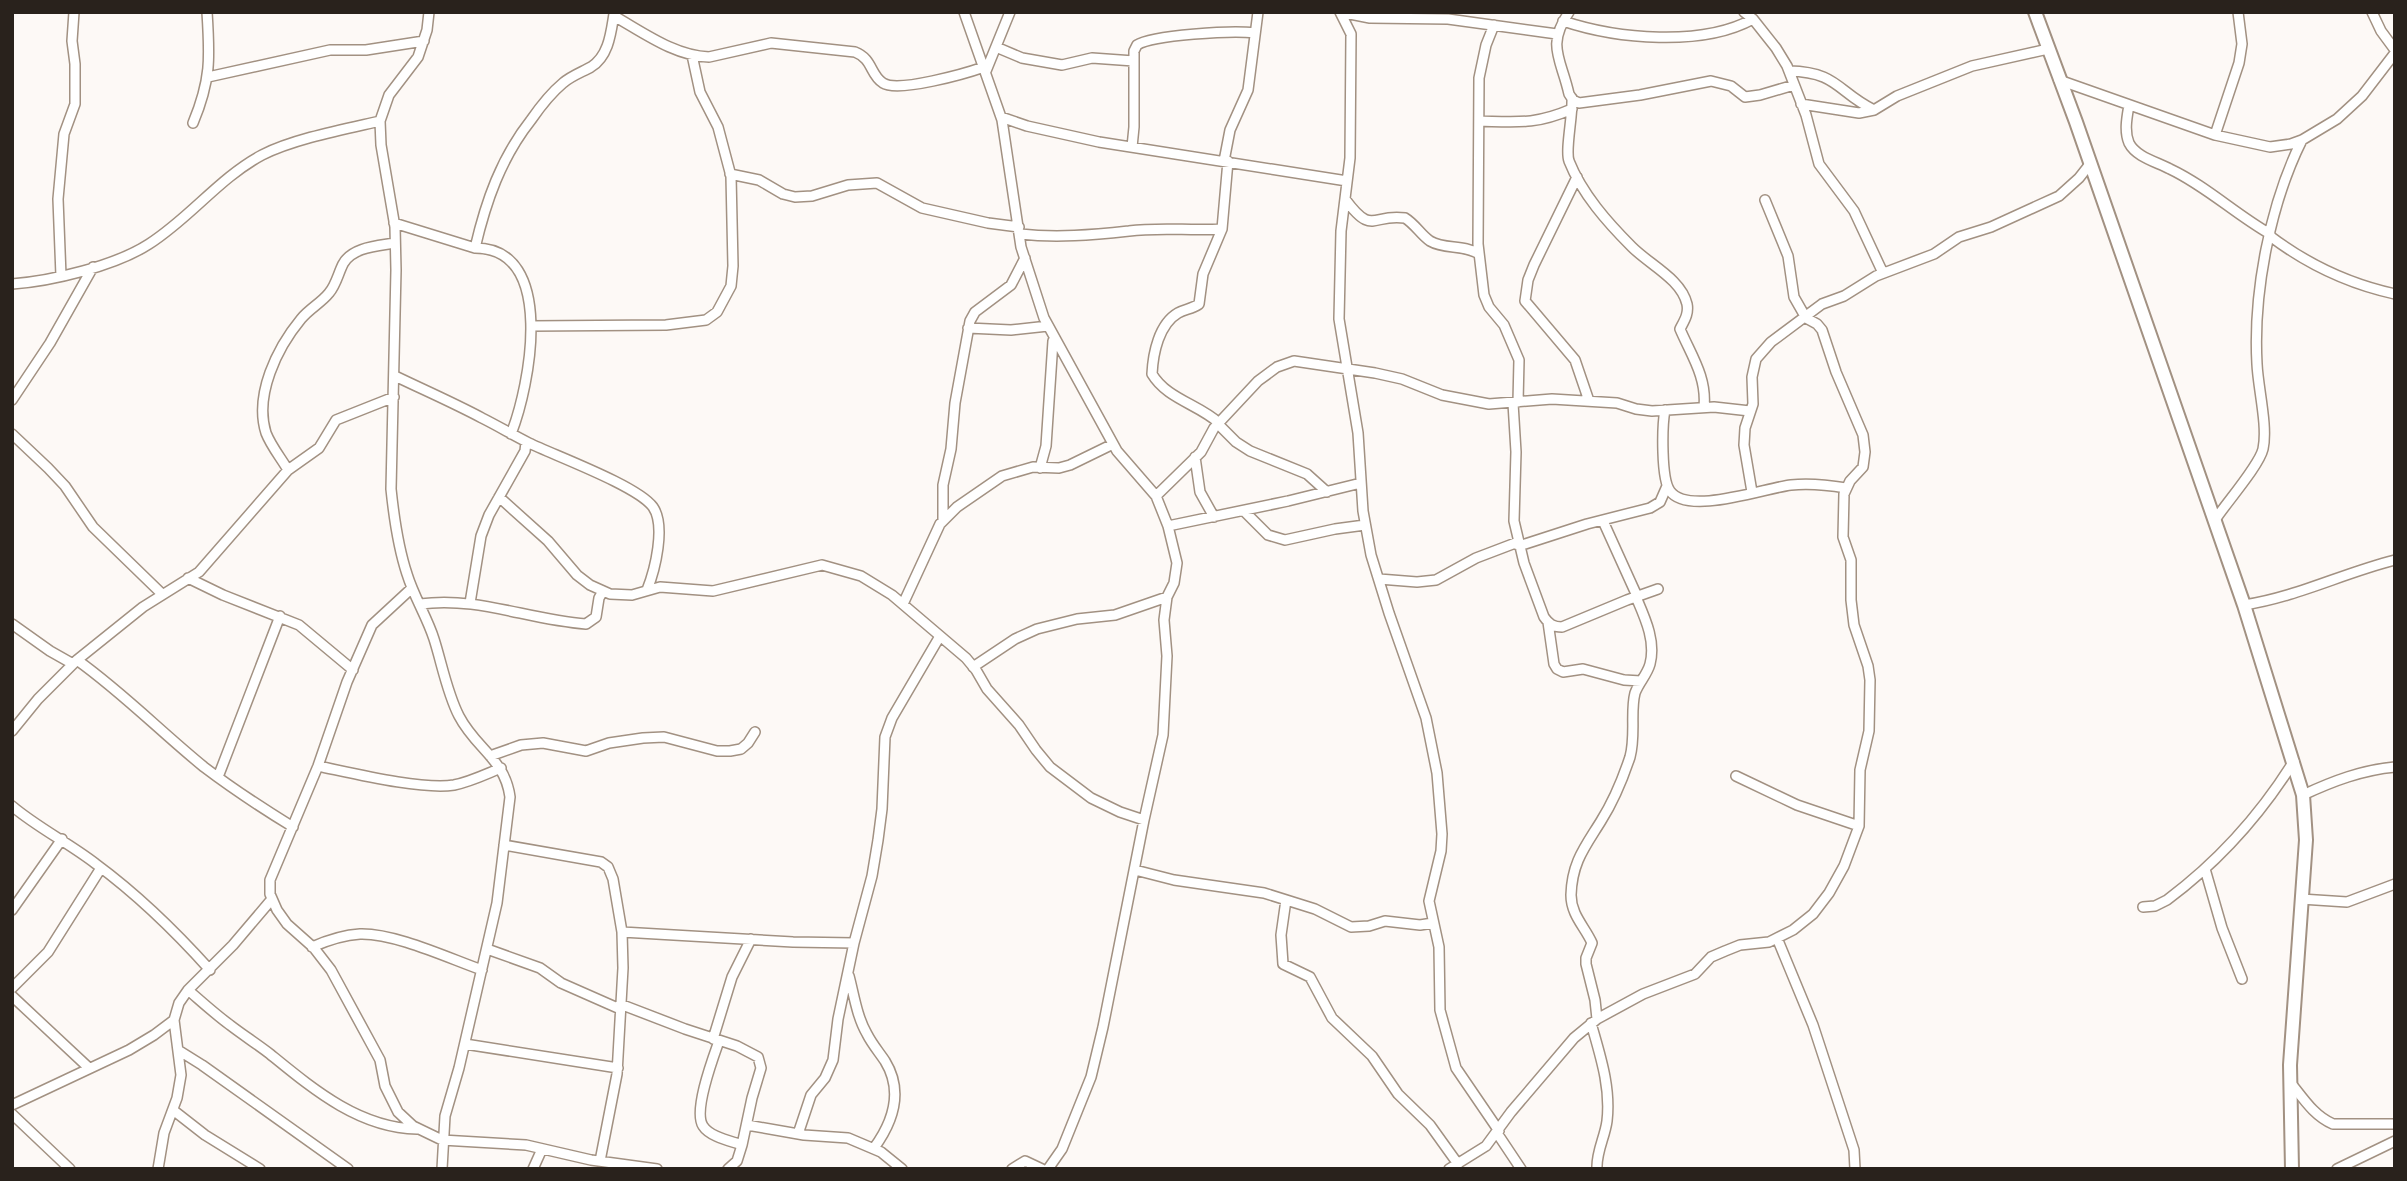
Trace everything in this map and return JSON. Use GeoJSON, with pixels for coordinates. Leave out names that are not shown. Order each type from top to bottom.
{"type":"FeatureCollection","features":[{"type":"Feature","properties":{"kind":"street"},"geometry":{"type":"LineString","coordinates":[[61,276],[58,199],[64,134],[75,104],[72,41],[74,12]]}},
{"type":"Feature","properties":{"kind":"street"},"geometry":{"type":"LineString","coordinates":[[193,123],[205,95],[208,77],[210,54],[207,12]]}},
{"type":"Feature","properties":{"kind":"street"},"geometry":{"type":"LineString","coordinates":[[429,12],[418,57],[389,95],[380,121],[395,243],[395,376],[391,489],[393,514],[412,588],[434,637],[454,708],[466,729],[501,768],[508,783],[510,797],[497,903],[465,1044],[445,1116],[442,1169]]}},
{"type":"Feature","properties":{"kind":"street"},"geometry":{"type":"LineString","coordinates":[[964,12],[1001,117],[1025,258],[1048,327],[1113,444],[1129,468],[1156,496],[1168,526],[1177,563],[1174,583],[1167,597],[1164,620],[1167,656],[1163,735],[1103,1027],[1091,1077],[1062,1149],[1048,1169]]}},
{"type":"Feature","properties":{"kind":"street"},"geometry":{"type":"LineString","coordinates":[[985,69],[1010,12]]}},
{"type":"Feature","properties":{"kind":"street"},"geometry":{"type":"LineString","coordinates":[[1258,12],[1248,90],[1230,130],[1222,229],[1203,274],[1199,304],[1190,310],[1179,312],[1166,325],[1159,336],[1152,374],[1179,399],[1207,412],[1236,442],[1250,452],[1307,474],[1327,492]]}},
{"type":"Feature","properties":{"kind":"street"},"geometry":{"type":"LineString","coordinates":[[1340,12],[1370,18],[1434,18],[1557,34]]}},
{"type":"Feature","properties":{"kind":"street"},"geometry":{"type":"LineString","coordinates":[[1340,12],[1351,34],[1350,158],[1338,301],[1339,319],[1357,433],[1371,555],[1426,718],[1437,773],[1441,851],[1429,901],[1439,947],[1440,1010],[1456,1068],[1521,1169]]}},
{"type":"Feature","properties":{"kind":"street"},"geometry":{"type":"LineString","coordinates":[[1482,23],[1489,12]]}},
{"type":"Feature","properties":{"kind":"street"},"geometry":{"type":"LineString","coordinates":[[1569,12],[1557,34],[1558,54],[1572,98],[1568,158],[1577,177],[1609,223],[1644,258],[1676,283],[1687,302],[1687,315],[1680,329],[1703,378],[1704,407]]}},
{"type":"Feature","properties":{"kind":"street"},"geometry":{"type":"LineString","coordinates":[[1744,12],[1776,48],[1789,71],[1819,164],[1854,211],[1883,273]]}},
{"type":"Feature","properties":{"kind":"street"},"geometry":{"type":"LineString","coordinates":[[2035,12],[2215,520],[2303,795],[2306,840],[2290,1082],[2292,1169]]}},
{"type":"Feature","properties":{"kind":"street"},"geometry":{"type":"LineString","coordinates":[[2215,135],[2239,63],[2242,44],[2238,12]]}},
{"type":"Feature","properties":{"kind":"street"},"geometry":{"type":"LineString","coordinates":[[2060,80],[2215,135],[2270,147],[2291,144],[2337,119],[2362,96],[2395,51],[2372,12]]}},
{"type":"Feature","properties":{"kind":"street"},"geometry":{"type":"LineString","coordinates":[[475,248],[492,187],[508,153],[530,120],[565,81],[595,65],[603,56],[614,14],[671,47],[692,55],[709,57],[771,43],[855,52],[863,55],[880,82],[888,86],[918,83],[985,69]]}},
{"type":"Feature","properties":{"kind":"street"},"geometry":{"type":"LineString","coordinates":[[1563,21],[1598,31],[1648,38],[1728,30],[1753,19]]}},
{"type":"Feature","properties":{"kind":"street"},"geometry":{"type":"LineString","coordinates":[[1494,25],[1486,45],[1479,78],[1479,254],[1484,295],[1489,307],[1504,326],[1519,360],[1513,509],[1518,544],[1544,617],[1554,627],[1562,627],[1658,589]]}},
{"type":"Feature","properties":{"kind":"street"},"geometry":{"type":"LineString","coordinates":[[1132,147],[1134,51],[1137,45],[1142,42],[1220,32],[1254,33]]}},
{"type":"Feature","properties":{"kind":"street"},"geometry":{"type":"LineString","coordinates":[[208,77],[330,50],[384,48],[424,41]]}},
{"type":"Feature","properties":{"kind":"street"},"geometry":{"type":"LineString","coordinates":[[996,47],[1022,58],[1062,65],[1093,58],[1134,61]]}},
{"type":"Feature","properties":{"kind":"street"},"geometry":{"type":"LineString","coordinates":[[1801,104],[1859,113],[1874,110],[1897,96],[1972,66],[2048,48]]}},
{"type":"Feature","properties":{"kind":"street"},"geometry":{"type":"LineString","coordinates":[[531,326],[666,325],[706,320],[717,312],[731,286],[733,266],[730,174],[718,127],[700,92],[692,55]]}},
{"type":"Feature","properties":{"kind":"street"},"geometry":{"type":"LineString","coordinates":[[1789,71],[1816,74],[1831,79],[1860,104],[1874,110]]}},
{"type":"Feature","properties":{"kind":"street"},"geometry":{"type":"LineString","coordinates":[[1572,98],[1579,103],[1585,103],[1711,81],[1731,86],[1745,97],[1752,97],[1794,85]]}},
{"type":"Feature","properties":{"kind":"street"},"geometry":{"type":"LineString","coordinates":[[2129,105],[2126,127],[2129,142],[2135,150],[2192,180],[2292,252],[2318,267],[2346,280],[2395,295]]}},
{"type":"Feature","properties":{"kind":"street"},"geometry":{"type":"LineString","coordinates":[[1479,121],[1514,124],[1552,117],[1572,109]]}},
{"type":"Feature","properties":{"kind":"street"},"geometry":{"type":"LineString","coordinates":[[1001,117],[1059,134],[1347,181]]}},
{"type":"Feature","properties":{"kind":"street"},"geometry":{"type":"LineString","coordinates":[[12,284],[36,282],[126,257],[150,243],[222,183],[263,155],[306,140],[380,121]]}},
{"type":"Feature","properties":{"kind":"street"},"geometry":{"type":"LineString","coordinates":[[2215,520],[2263,451],[2264,431],[2257,362],[2259,295],[2270,235],[2285,182],[2302,140]]}},
{"type":"Feature","properties":{"kind":"street"},"geometry":{"type":"LineString","coordinates":[[1752,492],[1744,445],[1753,396],[1752,377],[1756,359],[1771,342],[1822,304],[1844,296],[1883,273],[1934,254],[1959,237],[1991,227],[2059,196],[2091,164]]}},
{"type":"Feature","properties":{"kind":"street"},"geometry":{"type":"LineString","coordinates":[[730,174],[760,180],[783,194],[795,197],[812,196],[848,185],[877,183],[922,208],[1019,231],[1070,237],[1130,231],[1222,229]]}},
{"type":"Feature","properties":{"kind":"street"},"geometry":{"type":"LineString","coordinates":[[1577,177],[1534,265],[1528,280],[1525,301],[1575,360],[1589,401]]}},
{"type":"Feature","properties":{"kind":"street"},"geometry":{"type":"LineString","coordinates":[[1345,199],[1360,218],[1369,222],[1405,218],[1428,240],[1448,246],[1465,247],[1479,254]]}},
{"type":"Feature","properties":{"kind":"street"},"geometry":{"type":"LineString","coordinates":[[1286,900],[1281,935],[1283,964],[1310,977],[1332,1018],[1372,1056],[1398,1094],[1430,1125],[1453,1166],[1486,1146],[1558,1057],[1594,1021],[1643,994],[1695,974],[1711,957],[1740,945],[1769,942],[1793,930],[1813,914],[1829,893],[1844,866],[1859,826],[1860,770],[1869,731],[1868,666],[1854,625],[1851,560],[1843,537],[1846,488],[1863,467],[1865,452],[1863,435],[1836,372],[1822,330],[1805,317],[1794,297],[1788,256],[1765,200]]}},
{"type":"Feature","properties":{"kind":"street"},"geometry":{"type":"LineString","coordinates":[[394,223],[475,248],[500,252],[516,268],[532,311],[525,386],[511,434]]}},
{"type":"Feature","properties":{"kind":"street"},"geometry":{"type":"LineString","coordinates":[[288,470],[267,433],[263,415],[262,401],[274,365],[290,333],[335,286],[343,263],[349,255],[395,243]]}},
{"type":"Feature","properties":{"kind":"street"},"geometry":{"type":"LineString","coordinates":[[943,521],[943,485],[951,449],[955,403],[968,328],[975,312],[1011,285],[1025,258]]}},
{"type":"Feature","properties":{"kind":"street"},"geometry":{"type":"LineString","coordinates":[[12,400],[50,343],[93,267]]}},
{"type":"Feature","properties":{"kind":"street"},"geometry":{"type":"LineString","coordinates":[[968,328],[1011,330],[1048,327]]}},
{"type":"Feature","properties":{"kind":"street"},"geometry":{"type":"LineString","coordinates":[[1040,468],[1046,446],[1053,338]]}},
{"type":"Feature","properties":{"kind":"street"},"geometry":{"type":"LineString","coordinates":[[1156,496],[1195,457],[1218,423],[1258,381],[1285,363],[1294,361],[1402,379],[1442,395],[1470,402],[1489,404],[1552,399],[1617,403],[1652,411],[1704,407],[1750,411]]}},
{"type":"Feature","properties":{"kind":"street"},"geometry":{"type":"LineString","coordinates":[[395,376],[526,442],[623,485],[651,504],[657,520],[658,536],[655,568],[647,590]]}},
{"type":"Feature","properties":{"kind":"street"},"geometry":{"type":"LineString","coordinates":[[12,731],[38,699],[75,662],[162,594],[199,572],[288,470],[319,449],[336,419],[394,397]]}},
{"type":"Feature","properties":{"kind":"street"},"geometry":{"type":"LineString","coordinates":[[1665,410],[1663,447],[1667,485],[1676,497],[1713,500],[1792,485],[1816,484],[1846,488]]}},
{"type":"Feature","properties":{"kind":"street"},"geometry":{"type":"LineString","coordinates":[[12,434],[48,468],[93,527],[162,594]]}},
{"type":"Feature","properties":{"kind":"street"},"geometry":{"type":"LineString","coordinates":[[470,603],[481,536],[489,515],[525,451],[526,442]]}},
{"type":"Feature","properties":{"kind":"street"},"geometry":{"type":"LineString","coordinates":[[902,604],[932,540],[943,521],[957,507],[1002,476],[1021,470],[1070,466],[1113,444]]}},
{"type":"Feature","properties":{"kind":"street"},"geometry":{"type":"LineString","coordinates":[[1195,457],[1200,492],[1214,517]]}},
{"type":"Feature","properties":{"kind":"street"},"geometry":{"type":"LineString","coordinates":[[1168,526],[1362,483]]}},
{"type":"Feature","properties":{"kind":"street"},"geometry":{"type":"LineString","coordinates":[[1379,579],[1417,582],[1436,580],[1476,558],[1650,508],[1660,502],[1667,485]]}},
{"type":"Feature","properties":{"kind":"street"},"geometry":{"type":"LineString","coordinates":[[499,497],[548,541],[577,575],[603,591],[621,596],[671,586],[701,592],[713,591],[822,565],[860,576],[892,595],[974,667],[987,690],[1019,725],[1050,767],[1091,798],[1144,820]]}},
{"type":"Feature","properties":{"kind":"street"},"geometry":{"type":"LineString","coordinates":[[1244,511],[1268,535],[1285,540],[1366,525]]}},
{"type":"Feature","properties":{"kind":"street"},"geometry":{"type":"LineString","coordinates":[[1597,1169],[1599,1150],[1606,1132],[1609,1103],[1594,1021],[1595,1000],[1586,964],[1592,943],[1572,906],[1573,881],[1579,857],[1602,820],[1629,759],[1634,730],[1634,700],[1650,664],[1651,639],[1647,621],[1602,521]]}},
{"type":"Feature","properties":{"kind":"street"},"geometry":{"type":"LineString","coordinates":[[2244,605],[2299,593],[2344,574],[2395,560]]}},
{"type":"Feature","properties":{"kind":"street"},"geometry":{"type":"LineString","coordinates":[[188,578],[279,616],[313,635],[353,670]]}},
{"type":"Feature","properties":{"kind":"street"},"geometry":{"type":"LineString","coordinates":[[412,588],[372,625],[270,880],[272,899],[287,924],[312,947],[331,970],[380,1060],[385,1086],[398,1112],[419,1129],[442,1140],[526,1145],[627,1167],[657,1169]]}},
{"type":"Feature","properties":{"kind":"street"},"geometry":{"type":"LineString","coordinates":[[420,604],[441,601],[470,603],[586,624],[596,617],[603,591]]}},
{"type":"Feature","properties":{"kind":"street"},"geometry":{"type":"LineString","coordinates":[[974,667],[1015,639],[1037,629],[1077,619],[1115,615],[1167,597]]}},
{"type":"Feature","properties":{"kind":"street"},"geometry":{"type":"LineString","coordinates":[[218,777],[279,616]]}},
{"type":"Feature","properties":{"kind":"street"},"geometry":{"type":"LineString","coordinates":[[1548,622],[1554,664],[1558,669],[1563,672],[1595,670],[1624,680],[1641,681]]}},
{"type":"Feature","properties":{"kind":"street"},"geometry":{"type":"LineString","coordinates":[[12,624],[42,646],[101,677],[241,795],[293,827]]}},
{"type":"Feature","properties":{"kind":"street"},"geometry":{"type":"LineString","coordinates":[[798,1134],[811,1095],[825,1078],[833,1060],[838,1019],[878,841],[885,737],[892,718],[940,636]]}},
{"type":"Feature","properties":{"kind":"street"},"geometry":{"type":"LineString","coordinates":[[490,756],[521,745],[543,743],[586,751],[625,740],[664,737],[717,751],[730,751],[741,749],[755,732]]}},
{"type":"Feature","properties":{"kind":"street"},"geometry":{"type":"LineString","coordinates":[[2143,906],[2155,906],[2167,900],[2205,869],[2251,820],[2294,761]]}},
{"type":"Feature","properties":{"kind":"street"},"geometry":{"type":"LineString","coordinates":[[317,766],[410,783],[438,785],[455,785],[501,768]]}},
{"type":"Feature","properties":{"kind":"street"},"geometry":{"type":"LineString","coordinates":[[2303,795],[2362,772],[2395,767]]}},
{"type":"Feature","properties":{"kind":"street"},"geometry":{"type":"LineString","coordinates":[[1736,776],[1797,805],[1859,826]]}},
{"type":"Feature","properties":{"kind":"street"},"geometry":{"type":"LineString","coordinates":[[12,806],[101,868],[160,918],[210,970]]}},
{"type":"Feature","properties":{"kind":"street"},"geometry":{"type":"LineString","coordinates":[[12,910],[62,839]]}},
{"type":"Feature","properties":{"kind":"street"},"geometry":{"type":"LineString","coordinates":[[504,845],[601,862],[608,867],[613,879],[622,932],[623,968],[618,1068],[600,1161]]}},
{"type":"Feature","properties":{"kind":"street"},"geometry":{"type":"LineString","coordinates":[[12,988],[48,952],[101,868]]}},
{"type":"Feature","properties":{"kind":"street"},"geometry":{"type":"LineString","coordinates":[[2205,869],[2222,928],[2242,979]]}},
{"type":"Feature","properties":{"kind":"street"},"geometry":{"type":"LineString","coordinates":[[1135,870],[1174,880],[1264,893],[1315,909],[1351,927],[1369,926],[1385,921],[1420,925],[1433,923]]}},
{"type":"Feature","properties":{"kind":"street"},"geometry":{"type":"LineString","coordinates":[[2301,900],[2347,902],[2395,884]]}},
{"type":"Feature","properties":{"kind":"street"},"geometry":{"type":"LineString","coordinates":[[158,1169],[164,1133],[173,1110],[181,1075],[174,1020],[179,1003],[272,899]]}},
{"type":"Feature","properties":{"kind":"street"},"geometry":{"type":"LineString","coordinates":[[622,932],[854,943]]}},
{"type":"Feature","properties":{"kind":"street"},"geometry":{"type":"LineString","coordinates":[[312,947],[348,935],[379,935],[482,970]]}},
{"type":"Feature","properties":{"kind":"street"},"geometry":{"type":"LineString","coordinates":[[1777,938],[1813,1025],[1854,1150],[1855,1169]]}},
{"type":"Feature","properties":{"kind":"street"},"geometry":{"type":"LineString","coordinates":[[742,1145],[708,1132],[703,1127],[700,1107],[732,977],[751,939]]}},
{"type":"Feature","properties":{"kind":"street"},"geometry":{"type":"LineString","coordinates":[[487,949],[540,968],[561,984],[746,1050],[758,1057],[761,1068],[742,1145],[737,1161],[728,1169]]}},
{"type":"Feature","properties":{"kind":"street"},"geometry":{"type":"LineString","coordinates":[[848,973],[865,1032],[887,1064],[893,1082],[895,1109],[890,1123],[874,1148]]}},
{"type":"Feature","properties":{"kind":"street"},"geometry":{"type":"LineString","coordinates":[[188,990],[230,1026],[327,1098],[378,1123],[400,1129],[419,1129]]}},
{"type":"Feature","properties":{"kind":"street"},"geometry":{"type":"LineString","coordinates":[[12,996],[89,1068]]}},
{"type":"Feature","properties":{"kind":"street"},"geometry":{"type":"LineString","coordinates":[[12,1105],[129,1050],[174,1020]]}},
{"type":"Feature","properties":{"kind":"street"},"geometry":{"type":"LineString","coordinates":[[465,1044],[618,1068]]}},
{"type":"Feature","properties":{"kind":"street"},"geometry":{"type":"LineString","coordinates":[[178,1050],[348,1169]]}},
{"type":"Feature","properties":{"kind":"street"},"geometry":{"type":"LineString","coordinates":[[2290,1082],[2312,1110],[2333,1124],[2395,1124]]}},
{"type":"Feature","properties":{"kind":"street"},"geometry":{"type":"LineString","coordinates":[[173,1110],[205,1135],[260,1169]]}},
{"type":"Feature","properties":{"kind":"street"},"geometry":{"type":"LineString","coordinates":[[12,1114],[70,1169]]}},
{"type":"Feature","properties":{"kind":"street"},"geometry":{"type":"LineString","coordinates":[[747,1125],[798,1134],[848,1138],[874,1148],[902,1169]]}},
{"type":"Feature","properties":{"kind":"street"},"geometry":{"type":"LineString","coordinates":[[2337,1169],[2395,1141]]}},
{"type":"Feature","properties":{"kind":"street"},"geometry":{"type":"LineString","coordinates":[[533,1169],[542,1149]]}},
{"type":"Feature","properties":{"kind":"street"},"geometry":{"type":"LineString","coordinates":[[1012,1169],[1025,1161],[1042,1169]]}}]}
